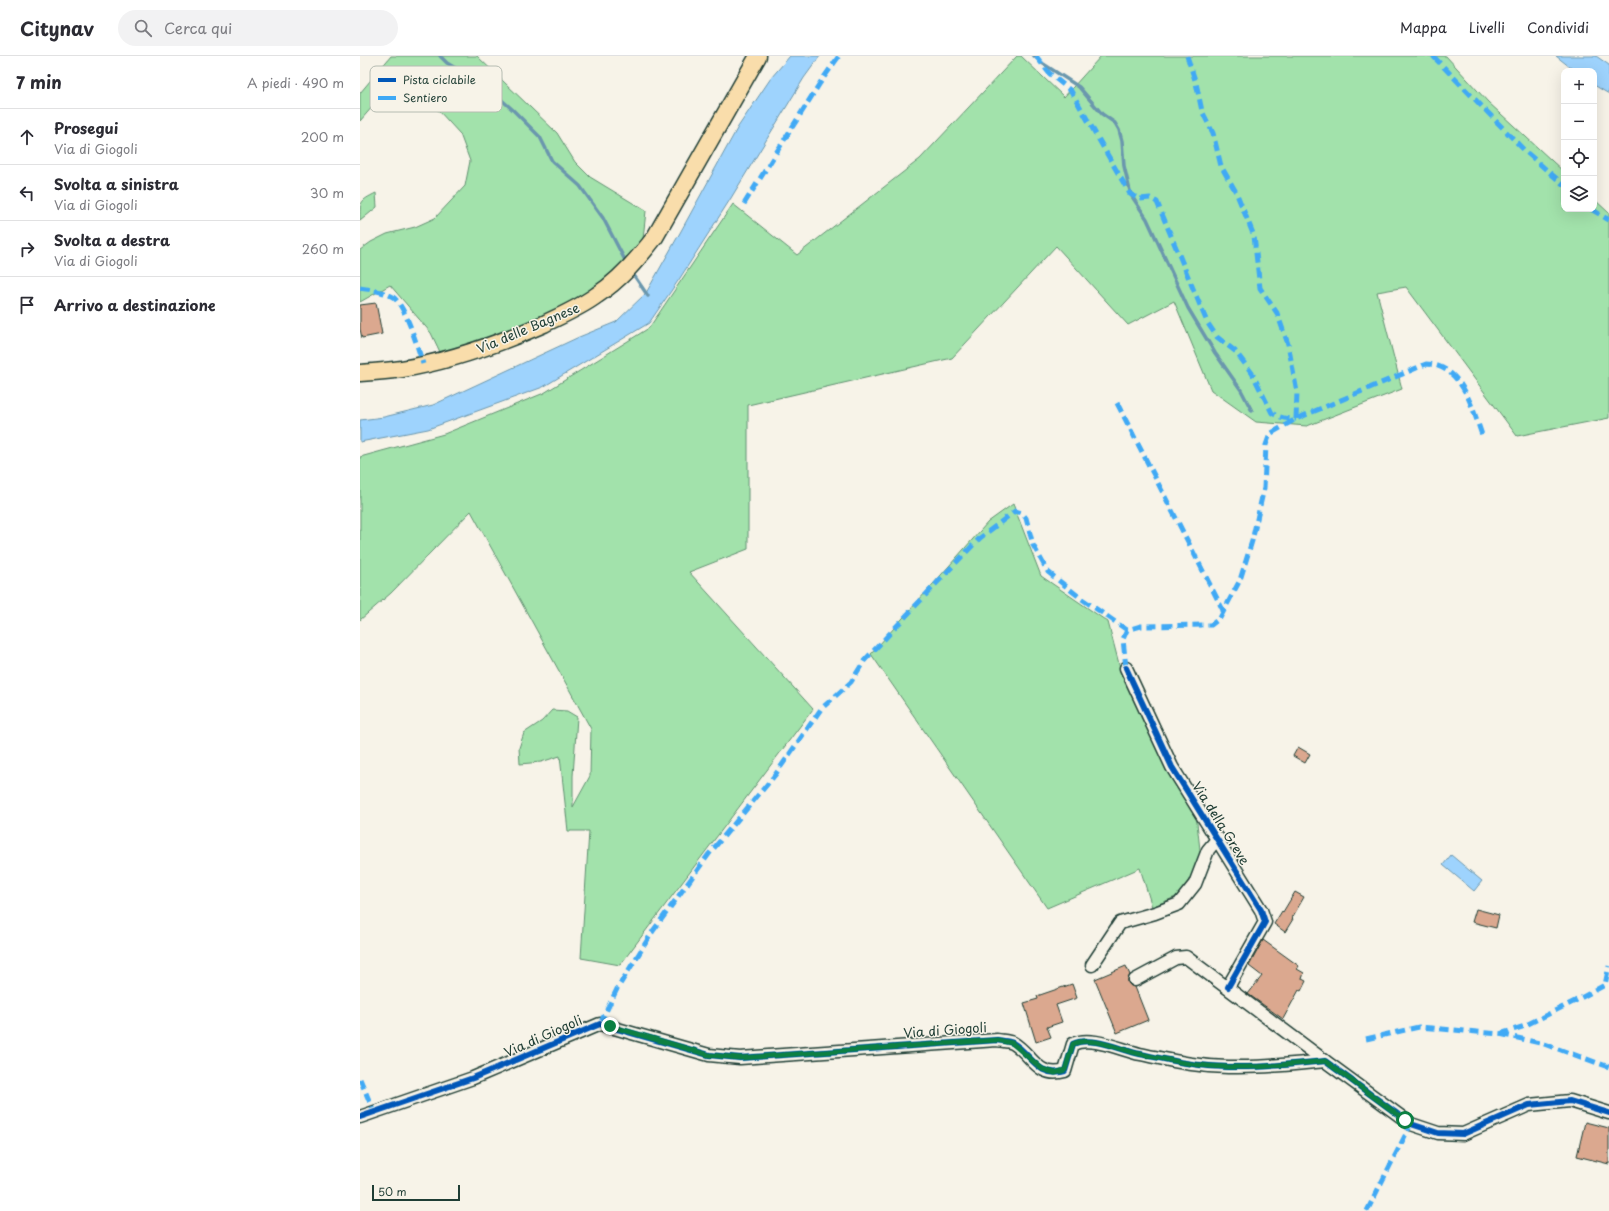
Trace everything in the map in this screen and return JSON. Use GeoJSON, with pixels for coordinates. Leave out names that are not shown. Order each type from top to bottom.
{"type":"FeatureCollection","features":[{"type":"Feature","properties":{"kind":"main road","name":"Via delle Bagnese"},"geometry":{"type":"LineString","coordinates":[[360,374],[402,369],[477,351],[574,310],[603,291],[633,264],[655,237],[758,56]]}},
{"type":"Feature","properties":{"kind":"street","name":"Via della Greve"},"geometry":{"type":"LineString","coordinates":[[1126,668],[1172,767],[1218,838],[1261,910],[1265,922],[1228,987]]}},
{"type":"Feature","properties":{"kind":"street"},"geometry":{"type":"LineString","coordinates":[[1092,965],[1120,923],[1155,913],[1179,904],[1195,884],[1208,850],[1218,838]]}},
{"type":"Feature","properties":{"kind":"street"},"geometry":{"type":"LineString","coordinates":[[1135,980],[1176,958],[1186,957],[1412,1124],[1438,1133],[1463,1134],[1528,1105],[1570,1101],[1609,1113]]}},
{"type":"Feature","properties":{"kind":"street","name":"Via di Giogoli"},"geometry":{"type":"LineString","coordinates":[[360,1117],[473,1078],[600,1024],[709,1055],[740,1058],[997,1040],[1012,1043],[1042,1069],[1055,1073],[1065,1070],[1073,1044],[1080,1040],[1200,1066],[1260,1068],[1325,1061]]}},
{"type":"Feature","properties":{"kind":"green space"},"geometry":{"type":"Polygon","coordinates":[[[391,56],[477,56],[487,66],[383,66],[391,56]]]}},
{"type":"Feature","properties":{"kind":"green space"},"geometry":{"type":"Polygon","coordinates":[[[1017,56],[1021,56],[1064,97],[1101,56],[1446,56],[1488,102],[1561,169],[1561,212],[1597,212],[1597,202],[1609,213],[1609,418],[1517,436],[1406,287],[1377,292],[1402,389],[1307,426],[1256,422],[1211,390],[1174,301],[1128,325],[1056,246],[952,358],[748,405],[748,549],[689,572],[813,709],[620,965],[581,958],[589,831],[568,831],[560,756],[541,762],[520,764],[519,748],[524,733],[542,721],[552,710],[567,711],[577,717],[573,776],[573,807],[590,776],[591,729],[471,511],[391,593],[360,620],[360,457],[444,434],[544,393],[649,328],[733,204],[797,255],[920,159],[1017,56]]]}},
{"type":"Feature","properties":{"kind":"green space"},"geometry":{"type":"Polygon","coordinates":[[[502,80],[557,133],[575,162],[590,177],[646,211],[643,239],[632,255],[595,290],[557,312],[494,339],[440,352],[431,333],[390,285],[360,302],[360,250],[371,242],[387,234],[415,227],[435,218],[465,186],[470,161],[460,134],[440,112],[502,112],[502,80]]]}},
{"type":"Feature","properties":{"kind":"green space"},"geometry":{"type":"Polygon","coordinates":[[[370,81],[370,110],[360,121],[360,93],[370,81]]]}},
{"type":"Feature","properties":{"kind":"green space"},"geometry":{"type":"Polygon","coordinates":[[[376,193],[377,207],[360,221],[360,209],[362,202],[376,193]]]}},
{"type":"Feature","properties":{"kind":"green space"},"geometry":{"type":"Polygon","coordinates":[[[1013,504],[1041,576],[1108,622],[1119,664],[1196,814],[1201,859],[1180,895],[1152,907],[1140,868],[1047,908],[871,654],[988,522],[1013,504]]]}},
{"type":"Feature","properties":{"kind":"water"},"geometry":{"type":"Polygon","coordinates":[[[790,56],[820,56],[804,78],[680,278],[649,323],[543,387],[428,429],[360,442],[360,420],[384,417],[433,405],[579,337],[616,322],[646,293],[738,127],[771,78],[790,56]]]}},
{"type":"Feature","properties":{"kind":"water"},"geometry":{"type":"Polygon","coordinates":[[[1556,56],[1596,56],[1609,65],[1609,94],[1597,87],[1597,68],[1571,68],[1556,56]]]}},
{"type":"Feature","properties":{"kind":"water"},"geometry":{"type":"Polygon","coordinates":[[[1451,855],[1482,881],[1474,891],[1443,865],[1451,855]]]}},
{"type":"Feature","properties":{"kind":"building"},"geometry":{"type":"Polygon","coordinates":[[[376,303],[382,334],[362,338],[360,329],[360,305],[376,303]]]}},
{"type":"Feature","properties":{"kind":"building"},"geometry":{"type":"Polygon","coordinates":[[[1298,747],[1310,754],[1305,763],[1293,756],[1298,747]]]}},
{"type":"Feature","properties":{"kind":"building"},"geometry":{"type":"Polygon","coordinates":[[[1295,892],[1304,897],[1285,932],[1274,924],[1295,892]]]}},
{"type":"Feature","properties":{"kind":"building"},"geometry":{"type":"Polygon","coordinates":[[[1476,909],[1499,915],[1496,928],[1472,922],[1476,909]]]}},
{"type":"Feature","properties":{"kind":"building"},"geometry":{"type":"Polygon","coordinates":[[[1263,940],[1299,966],[1297,969],[1304,973],[1302,979],[1306,981],[1301,991],[1299,990],[1283,1019],[1248,994],[1262,976],[1249,966],[1263,940]]]}},
{"type":"Feature","properties":{"kind":"building"},"geometry":{"type":"Polygon","coordinates":[[[1126,966],[1130,975],[1128,983],[1135,987],[1148,1020],[1117,1033],[1095,979],[1126,966]]]}},
{"type":"Feature","properties":{"kind":"building"},"geometry":{"type":"Polygon","coordinates":[[[1072,984],[1077,998],[1056,1005],[1062,1022],[1047,1027],[1051,1037],[1036,1042],[1024,1003],[1038,999],[1037,996],[1072,984]]]}},
{"type":"Feature","properties":{"kind":"building"},"geometry":{"type":"Polygon","coordinates":[[[1585,1122],[1609,1128],[1609,1164],[1577,1156],[1585,1122]]]}},
{"type":"Feature","properties":{"kind":"waterway"},"geometry":{"type":"LineString","coordinates":[[440,56],[452,66]]}},
{"type":"Feature","properties":{"kind":"waterway"},"geometry":{"type":"LineString","coordinates":[[1034,56],[1042,63],[1079,87],[1102,114],[1115,123],[1122,141],[1124,166],[1131,195],[1147,219],[1188,308],[1215,353],[1241,390],[1252,411]]}},
{"type":"Feature","properties":{"kind":"waterway"},"geometry":{"type":"LineString","coordinates":[[502,100],[540,137],[552,161],[580,186],[603,218],[627,264]]}},
{"type":"Feature","properties":{"kind":"waterway"},"geometry":{"type":"LineString","coordinates":[[631,271],[648,296]]}},
{"type":"Feature","properties":{"kind":"marked path"},"geometry":{"type":"LineString","coordinates":[[744,204],[820,83],[839,56]]}},
{"type":"Feature","properties":{"kind":"marked path"},"geometry":{"type":"LineString","coordinates":[[1036,56],[1049,73],[1071,91],[1130,194],[1140,199],[1150,198],[1157,202],[1207,322],[1217,337],[1235,351],[1252,373],[1272,413],[1284,418],[1296,419]]}},
{"type":"Feature","properties":{"kind":"marked path"},"geometry":{"type":"LineString","coordinates":[[1187,56],[1196,83],[1202,111],[1213,133],[1221,166],[1236,192],[1254,236],[1260,288],[1277,313],[1288,344],[1297,392],[1296,419]]}},
{"type":"Feature","properties":{"kind":"marked path"},"geometry":{"type":"LineString","coordinates":[[1433,56],[1526,152],[1561,182]]}},
{"type":"Feature","properties":{"kind":"marked path"},"geometry":{"type":"LineString","coordinates":[[1596,212],[1609,220]]}},
{"type":"Feature","properties":{"kind":"marked path"},"geometry":{"type":"LineString","coordinates":[[360,288],[385,293],[393,297],[398,302],[407,318],[423,364]]}},
{"type":"Feature","properties":{"kind":"marked path"},"geometry":{"type":"LineString","coordinates":[[1126,668],[1123,639],[1127,630],[1141,626],[1211,625],[1220,618],[1240,580],[1252,541],[1264,488],[1266,445],[1270,434],[1296,419],[1426,364],[1438,366],[1449,372],[1457,380],[1464,389],[1482,435]]}},
{"type":"Feature","properties":{"kind":"marked path"},"geometry":{"type":"LineString","coordinates":[[1117,403],[1224,612]]}},
{"type":"Feature","properties":{"kind":"marked path"},"geometry":{"type":"LineString","coordinates":[[600,1024],[617,989],[653,931],[709,854],[775,775],[821,709],[851,682],[864,661],[980,538],[1015,511],[1022,513],[1026,518],[1033,545],[1048,572],[1082,599],[1127,630]]}},
{"type":"Feature","properties":{"kind":"marked path"},"geometry":{"type":"LineString","coordinates":[[1366,1039],[1419,1027],[1500,1034],[1522,1027],[1605,985],[1609,966]]}},
{"type":"Feature","properties":{"kind":"marked path"},"geometry":{"type":"LineString","coordinates":[[1500,1034],[1544,1044],[1609,1067]]}},
{"type":"Feature","properties":{"kind":"marked path"},"geometry":{"type":"LineString","coordinates":[[360,1079],[374,1112]]}},
{"type":"Feature","properties":{"kind":"marked path"},"geometry":{"type":"LineString","coordinates":[[1367,1211],[1411,1124]]}},
{"type":"Feature","properties":{"kind":"cycle path"},"geometry":{"type":"LineString","coordinates":[[1126,668],[1172,767],[1261,910],[1265,922],[1228,987]]}},
{"type":"Feature","properties":{"kind":"cycle path"},"geometry":{"type":"LineString","coordinates":[[360,1117],[473,1078],[600,1024],[709,1055],[740,1058],[997,1040],[1013,1043],[1041,1069],[1056,1073],[1065,1071],[1073,1044],[1088,1041],[1106,1044],[1140,1054],[1192,1064],[1231,1067],[1325,1061],[1411,1124],[1438,1133],[1463,1134],[1529,1105],[1570,1101],[1609,1113]]}},
{"type":"Feature","properties":{"kind":"route"},"geometry":{"type":"LineString","coordinates":[[610,1026],[709,1055],[740,1058],[997,1040],[1012,1043],[1042,1069],[1055,1073],[1065,1070],[1073,1044],[1080,1040],[1200,1066],[1260,1068],[1325,1061],[1405,1120]]}}]}
